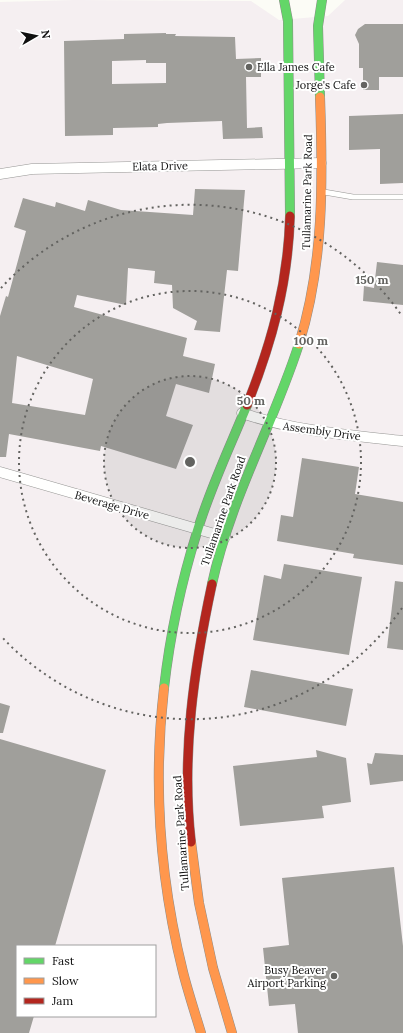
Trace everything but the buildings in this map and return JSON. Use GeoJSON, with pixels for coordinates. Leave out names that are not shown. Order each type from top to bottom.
{"type":"FeatureCollection","features":[{"type":"Feature","properties":{"kind":"street","name":"Tullamarine Park Road"},"geometry":{"type":"LineString","coordinates":[[201,1033],[184,979],[168,903],[162,841],[159,773],[161,713],[167,652],[178,593],[198,530],[242,413],[260,371],[282,297],[290,243],[291,164],[288,21],[284,0]]}},
{"type":"Feature","properties":{"kind":"street","name":"Tullamarine Park Road"},"geometry":{"type":"LineString","coordinates":[[232,1033],[214,972],[198,899],[189,804],[189,731],[195,669],[208,596],[225,537],[249,470],[296,352],[310,301],[318,254],[321,191],[318,26],[322,0]]}},
{"type":"Feature","properties":{"kind":"street","name":"Elata Drive"},"geometry":{"type":"LineString","coordinates":[[0,174],[32,169],[321,163]]}},
{"type":"Feature","properties":{"kind":"street","name":"Assembly Drive"},"geometry":{"type":"LineString","coordinates":[[242,413],[269,423],[300,429],[403,440]]}},
{"type":"Feature","properties":{"kind":"street","name":"Beverage Drive"},"geometry":{"type":"LineString","coordinates":[[0,472],[225,537]]}},
{"type":"Feature","properties":{"kind":"lane"},"geometry":{"type":"LineString","coordinates":[[321,191],[353,197],[403,197]]}},
{"type":"Feature","properties":{"kind":"shaded area"},"geometry":{"type":"Polygon","coordinates":[[[74,0],[251,1],[279,20],[328,16],[345,0],[403,0],[403,1033],[0,1033],[0,2],[74,0]]]}},
{"type":"Feature","properties":{"kind":"traffic: fast"},"geometry":{"type":"LineString","coordinates":[[284,0],[288,21],[290,216]]}},
{"type":"Feature","properties":{"kind":"traffic: fast"},"geometry":{"type":"LineString","coordinates":[[320,97],[318,26],[322,0]]}},
{"type":"Feature","properties":{"kind":"traffic: fast"},"geometry":{"type":"LineString","coordinates":[[212,584],[230,522],[289,374],[299,344]]}},
{"type":"Feature","properties":{"kind":"traffic: fast"},"geometry":{"type":"LineString","coordinates":[[164,688],[173,629],[191,551],[220,468],[247,405]]}},
{"type":"Feature","properties":{"kind":"traffic: slow"},"geometry":{"type":"LineString","coordinates":[[299,344],[313,283],[320,222],[322,159],[320,97]]}},
{"type":"Feature","properties":{"kind":"traffic: slow"},"geometry":{"type":"LineString","coordinates":[[164,688],[159,760],[159,795],[164,867],[175,937],[185,980],[201,1033]]}},
{"type":"Feature","properties":{"kind":"traffic: slow"},"geometry":{"type":"LineString","coordinates":[[191,842],[199,903],[213,968],[232,1033]]}},
{"type":"Feature","properties":{"kind":"traffic: jam"},"geometry":{"type":"LineString","coordinates":[[247,405],[264,358],[277,312],[286,265],[290,216]]}},
{"type":"Feature","properties":{"kind":"traffic: jam"},"geometry":{"type":"LineString","coordinates":[[191,842],[188,810],[191,712],[200,648],[212,584]]}},
{"type":"Feature","properties":{"kind":"place","name":"Ella James Cafe"},"geometry":{"type":"Point","coordinates":[249,67]}},
{"type":"Feature","properties":{"kind":"place","name":"Jorge's Cafe"},"geometry":{"type":"Point","coordinates":[364,85]}},
{"type":"Feature","properties":{"kind":"place","name":"Busy Beaver Airport Parking"},"geometry":{"type":"Point","coordinates":[334,976]}}]}
